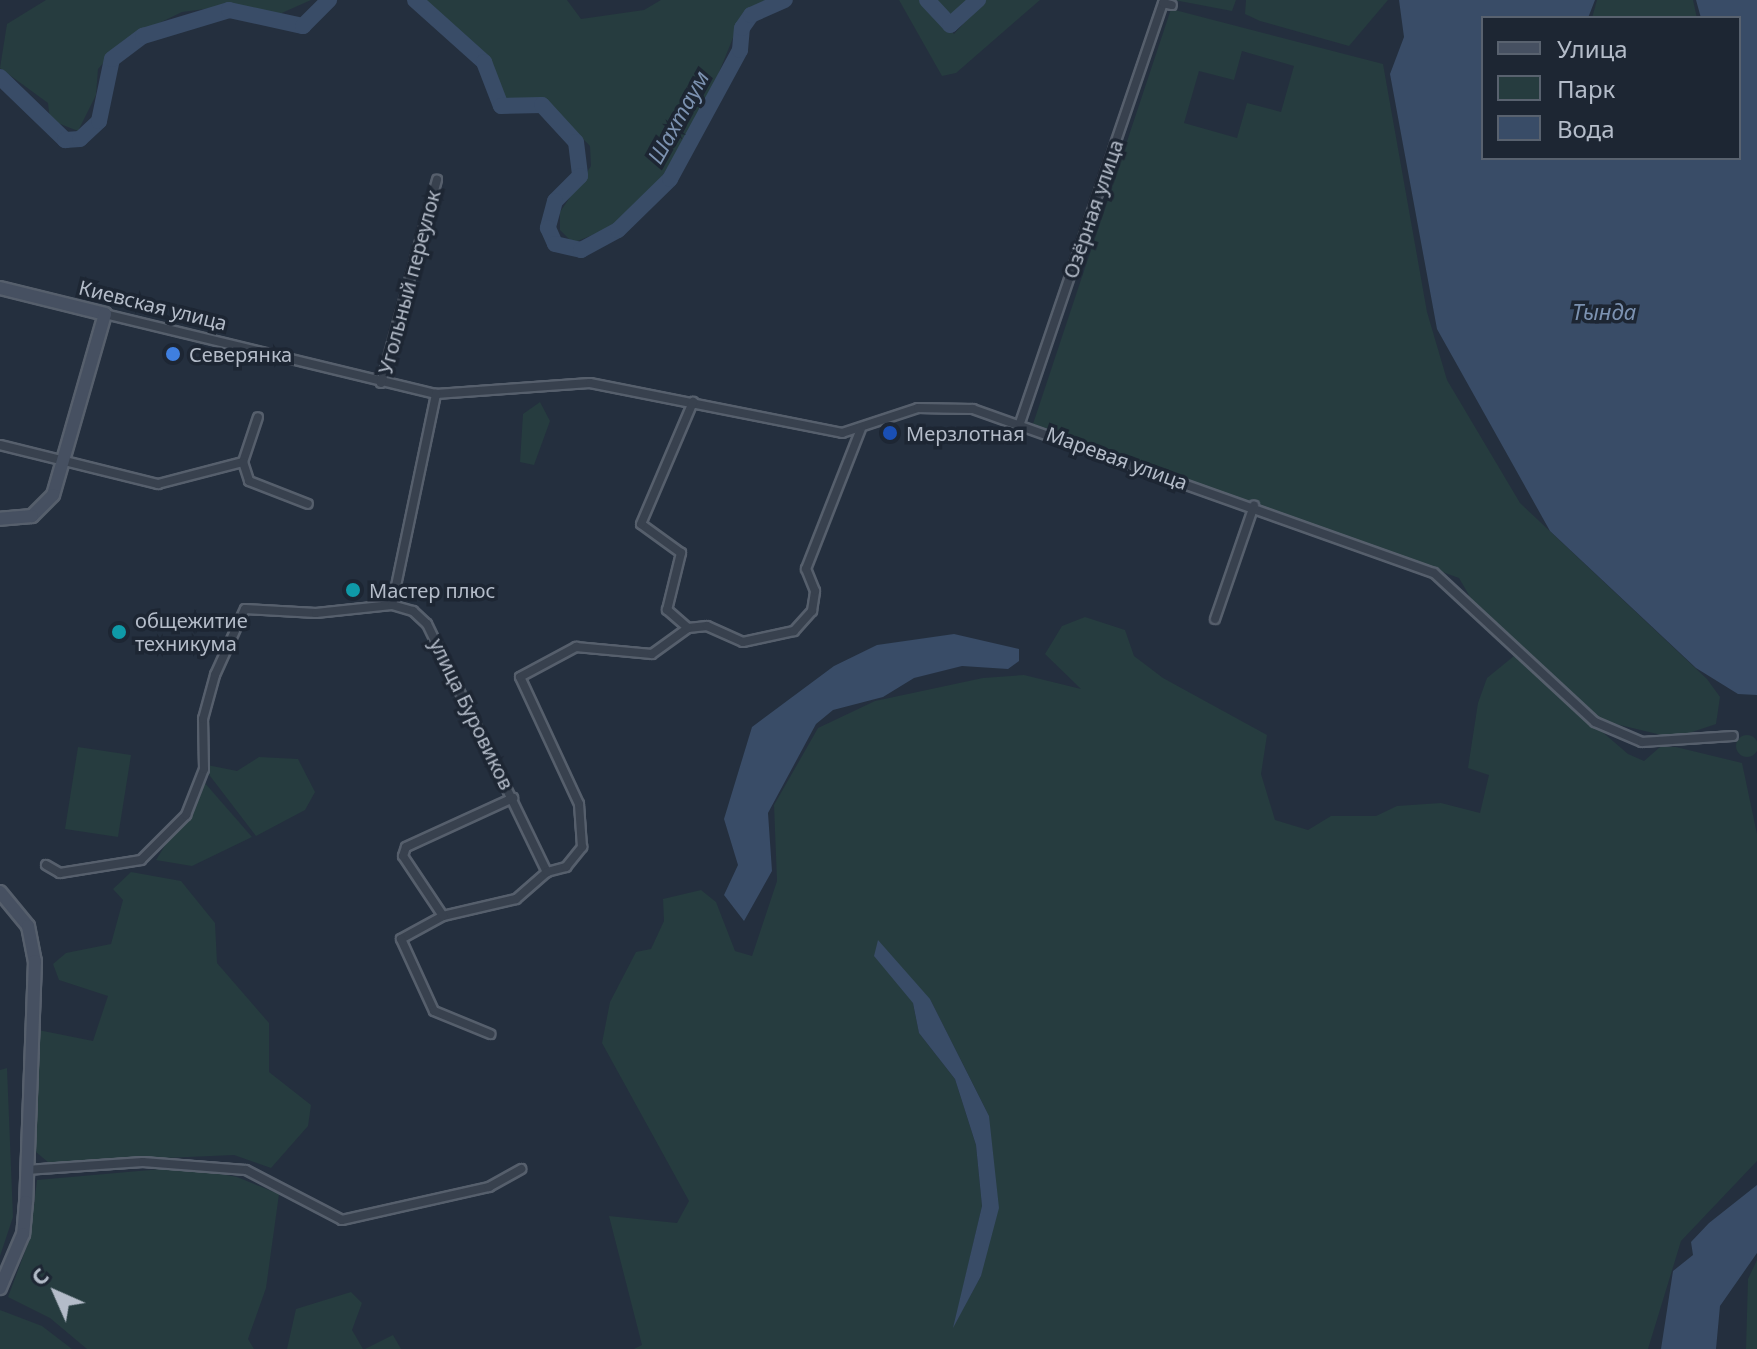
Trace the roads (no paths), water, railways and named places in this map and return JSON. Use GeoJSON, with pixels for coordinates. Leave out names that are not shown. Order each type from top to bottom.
{"type":"FeatureCollection","features":[{"type":"Feature","properties":{"kind":"street","name":"Озёрная улица"},"geometry":{"type":"LineString","coordinates":[[1020,423],[1163,3],[1172,5]]}},
{"type":"Feature","properties":{"kind":"street","name":"Угольный переулок"},"geometry":{"type":"LineString","coordinates":[[381,383],[437,180]]}},
{"type":"Feature","properties":{"kind":"street","name":"Киевская улица"},"geometry":{"type":"LineString","coordinates":[[0,288],[436,394]]}},
{"type":"Feature","properties":{"kind":"street"},"geometry":{"type":"LineString","coordinates":[[0,519],[44,508],[65,461],[105,314]]}},
{"type":"Feature","properties":{"kind":"street","name":"Маревая улица"},"geometry":{"type":"LineString","coordinates":[[436,394],[590,383],[842,433],[918,408],[973,409],[1254,506],[1434,573],[1595,722],[1642,742],[1733,736]]}},
{"type":"Feature","properties":{"kind":"street"},"geometry":{"type":"LineString","coordinates":[[46,865],[60,873],[141,860],[186,815],[204,769],[203,719],[215,675],[245,609],[316,613],[392,605],[436,394]]}},
{"type":"Feature","properties":{"kind":"street"},"geometry":{"type":"LineString","coordinates":[[688,628],[667,610],[681,553],[641,524],[693,402]]}},
{"type":"Feature","properties":{"kind":"street"},"geometry":{"type":"LineString","coordinates":[[258,417],[243,462],[249,481],[308,504]]}},
{"type":"Feature","properties":{"kind":"street"},"geometry":{"type":"LineString","coordinates":[[490,1034],[434,1011],[401,939],[443,916],[516,899],[547,872],[566,867],[582,847],[579,804],[520,677],[576,647],[652,654],[688,628],[707,626],[743,642],[794,631],[812,611],[815,591],[806,569],[861,429]]}},
{"type":"Feature","properties":{"kind":"street"},"geometry":{"type":"LineString","coordinates":[[0,445],[158,484],[243,462]]}},
{"type":"Feature","properties":{"kind":"street"},"geometry":{"type":"LineString","coordinates":[[1215,619],[1254,506]]}},
{"type":"Feature","properties":{"kind":"street","name":"улица Буровиков"},"geometry":{"type":"LineString","coordinates":[[392,605],[427,624],[547,872]]}},
{"type":"Feature","properties":{"kind":"street","name":"улица Буровиков"},"geometry":{"type":"LineString","coordinates":[[443,916],[403,856],[406,847],[513,798]]}},
{"type":"Feature","properties":{"kind":"street"},"geometry":{"type":"LineString","coordinates":[[0,892],[20,911],[34,951],[23,1234],[0,1288]]}},
{"type":"Feature","properties":{"kind":"street"},"geometry":{"type":"LineString","coordinates":[[26,1170],[143,1162],[233,1168],[342,1220],[489,1187],[521,1169]]}},
{"type":"Feature","properties":{"kind":"water","name":"Тында"},"geometry":{"type":"Polygon","coordinates":[[[1399,0],[1595,0],[1589,16],[1481,16],[1481,160],[1741,160],[1741,16],[1700,16],[1696,0],[1757,0],[1757,695],[1738,694],[1696,668],[1550,531],[1437,329],[1390,74],[1404,37],[1399,0]]]}},
{"type":"Feature","properties":{"kind":"water"},"geometry":{"type":"Polygon","coordinates":[[[954,634],[1019,649],[1019,661],[1008,669],[962,666],[914,678],[883,697],[833,710],[816,724],[768,813],[772,871],[744,921],[724,895],[738,865],[724,819],[752,727],[834,666],[877,645],[954,634]]]}},
{"type":"Feature","properties":{"kind":"water"},"geometry":{"type":"Polygon","coordinates":[[[878,940],[930,999],[989,1116],[999,1208],[981,1276],[953,1328],[982,1206],[976,1145],[955,1079],[919,1033],[913,1003],[874,956],[878,940]]]}},
{"type":"Feature","properties":{"kind":"water"},"geometry":{"type":"Polygon","coordinates":[[[1757,1185],[1757,1253],[1720,1306],[1716,1349],[1661,1349],[1673,1271],[1693,1255],[1691,1242],[1709,1223],[1757,1185]]]}},
{"type":"Feature","properties":{"kind":"waterway","name":"Шахтаум"},"geometry":{"type":"LineString","coordinates":[[0,77],[65,140],[80,139],[99,121],[112,59],[143,36],[229,10],[303,26],[329,0]]}},
{"type":"Feature","properties":{"kind":"waterway","name":"Шахтаум"},"geometry":{"type":"LineString","coordinates":[[415,0],[484,62],[501,106],[542,105],[576,142],[580,176],[555,201],[548,228],[555,244],[581,250],[618,230],[670,179],[740,50],[742,28],[751,15],[785,0]]}},
{"type":"Feature","properties":{"kind":"waterway","name":"Шахтаум"},"geometry":{"type":"LineString","coordinates":[[927,0],[950,25],[978,0]]}},
{"type":"Feature","properties":{"kind":"place","name":"Северянка"},"geometry":{"type":"Point","coordinates":[173,354]}},
{"type":"Feature","properties":{"kind":"place","name":"Мерзлотная"},"geometry":{"type":"Point","coordinates":[890,433]}},
{"type":"Feature","properties":{"kind":"place","name":"Мастер плюс"},"geometry":{"type":"Point","coordinates":[353,590]}},
{"type":"Feature","properties":{"kind":"place","name":"общежитие техникума"},"geometry":{"type":"Point","coordinates":[119,632]}}]}
